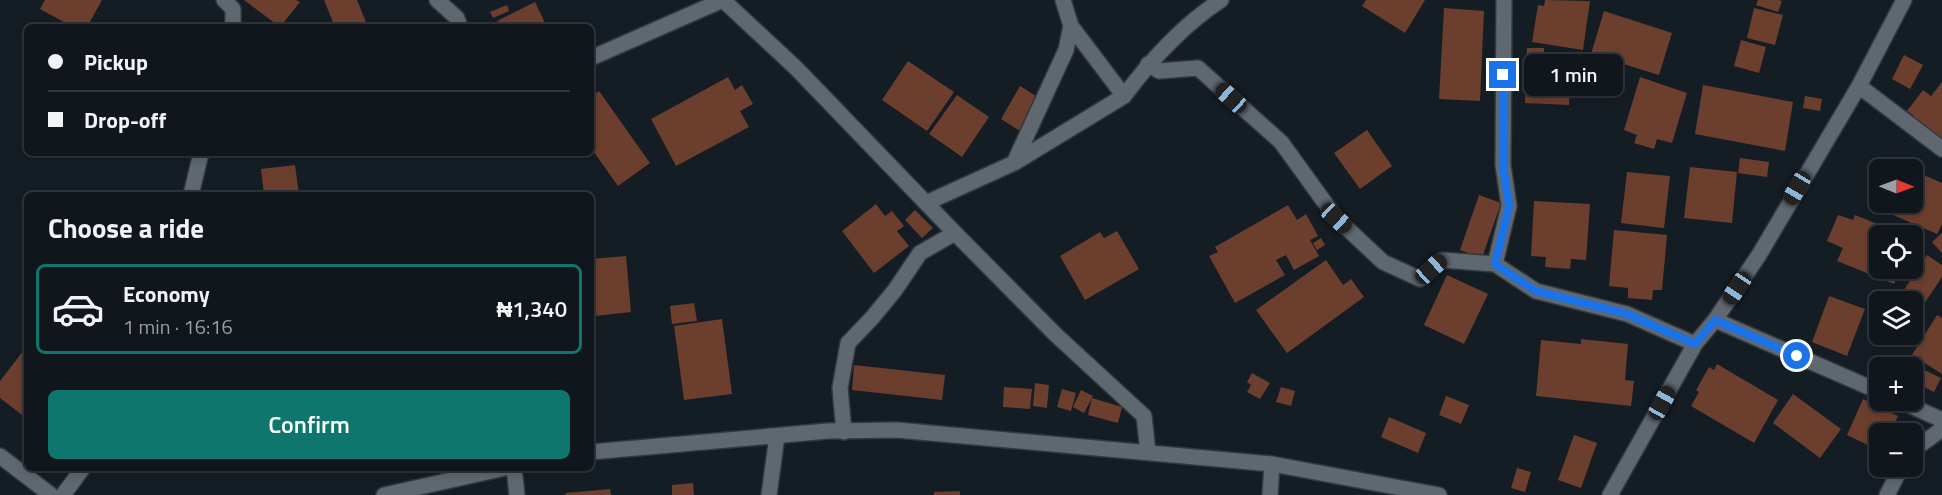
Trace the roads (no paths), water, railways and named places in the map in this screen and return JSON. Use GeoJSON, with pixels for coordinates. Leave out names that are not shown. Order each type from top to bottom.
{"type":"FeatureCollection","features":[{"type":"Feature","properties":{"kind":"street"},"geometry":{"type":"LineString","coordinates":[[224,0],[233,9],[233,24]]}},
{"type":"Feature","properties":{"kind":"street"},"geometry":{"type":"LineString","coordinates":[[437,0],[457,18],[459,24]]}},
{"type":"Feature","properties":{"kind":"street"},"geometry":{"type":"LineString","coordinates":[[594,57],[723,0],[797,69],[1056,335],[1144,416],[1148,452]]}},
{"type":"Feature","properties":{"kind":"street"},"geometry":{"type":"LineString","coordinates":[[1063,0],[1071,26],[1124,96]]}},
{"type":"Feature","properties":{"kind":"street"},"geometry":{"type":"LineString","coordinates":[[926,203],[1014,163],[1124,96],[1148,64],[1202,13],[1221,0]]}},
{"type":"Feature","properties":{"kind":"street"},"geometry":{"type":"LineString","coordinates":[[1495,264],[1509,206],[1503,165],[1504,0]]}},
{"type":"Feature","properties":{"kind":"street"},"geometry":{"type":"LineString","coordinates":[[1610,495],[1695,344],[1715,320],[1759,255],[1859,86],[1904,0]]}},
{"type":"Feature","properties":{"kind":"street"},"geometry":{"type":"LineString","coordinates":[[1014,163],[1066,50],[1071,26]]}},
{"type":"Feature","properties":{"kind":"street"},"geometry":{"type":"LineString","coordinates":[[1148,64],[1159,71],[1198,68],[1281,142],[1336,218],[1383,262],[1420,279],[1442,260],[1495,264],[1536,291],[1627,314],[1695,344]]}},
{"type":"Feature","properties":{"kind":"street"},"geometry":{"type":"LineString","coordinates":[[1859,86],[1942,149]]}},
{"type":"Feature","properties":{"kind":"street"},"geometry":{"type":"LineString","coordinates":[[192,192],[200,156]]}},
{"type":"Feature","properties":{"kind":"street"},"geometry":{"type":"LineString","coordinates":[[844,432],[840,388],[848,343],[895,290],[920,253],[955,233]]}},
{"type":"Feature","properties":{"kind":"street"},"geometry":{"type":"LineString","coordinates":[[1715,320],[1869,387]]}},
{"type":"Feature","properties":{"kind":"street"},"geometry":{"type":"LineString","coordinates":[[1922,411],[1942,420]]}},
{"type":"Feature","properties":{"kind":"street"},"geometry":{"type":"LineString","coordinates":[[1923,443],[1942,429]]}},
{"type":"Feature","properties":{"kind":"street"},"geometry":{"type":"LineString","coordinates":[[594,452],[828,431],[897,430],[1272,464],[1439,495]]}},
{"type":"Feature","properties":{"kind":"street"},"geometry":{"type":"LineString","coordinates":[[769,495],[777,436]]}},
{"type":"Feature","properties":{"kind":"street"},"geometry":{"type":"LineString","coordinates":[[0,456],[51,495]]}},
{"type":"Feature","properties":{"kind":"street"},"geometry":{"type":"LineString","coordinates":[[1270,495],[1272,464]]}},
{"type":"Feature","properties":{"kind":"street"},"geometry":{"type":"LineString","coordinates":[[63,495],[81,471]]}},
{"type":"Feature","properties":{"kind":"street"},"geometry":{"type":"LineString","coordinates":[[384,495],[492,471]]}},
{"type":"Feature","properties":{"kind":"street"},"geometry":{"type":"LineString","coordinates":[[514,471],[518,495]]}},
{"type":"Feature","properties":{"kind":"street"},"geometry":{"type":"LineString","coordinates":[[1887,495],[1896,477]]}}]}
